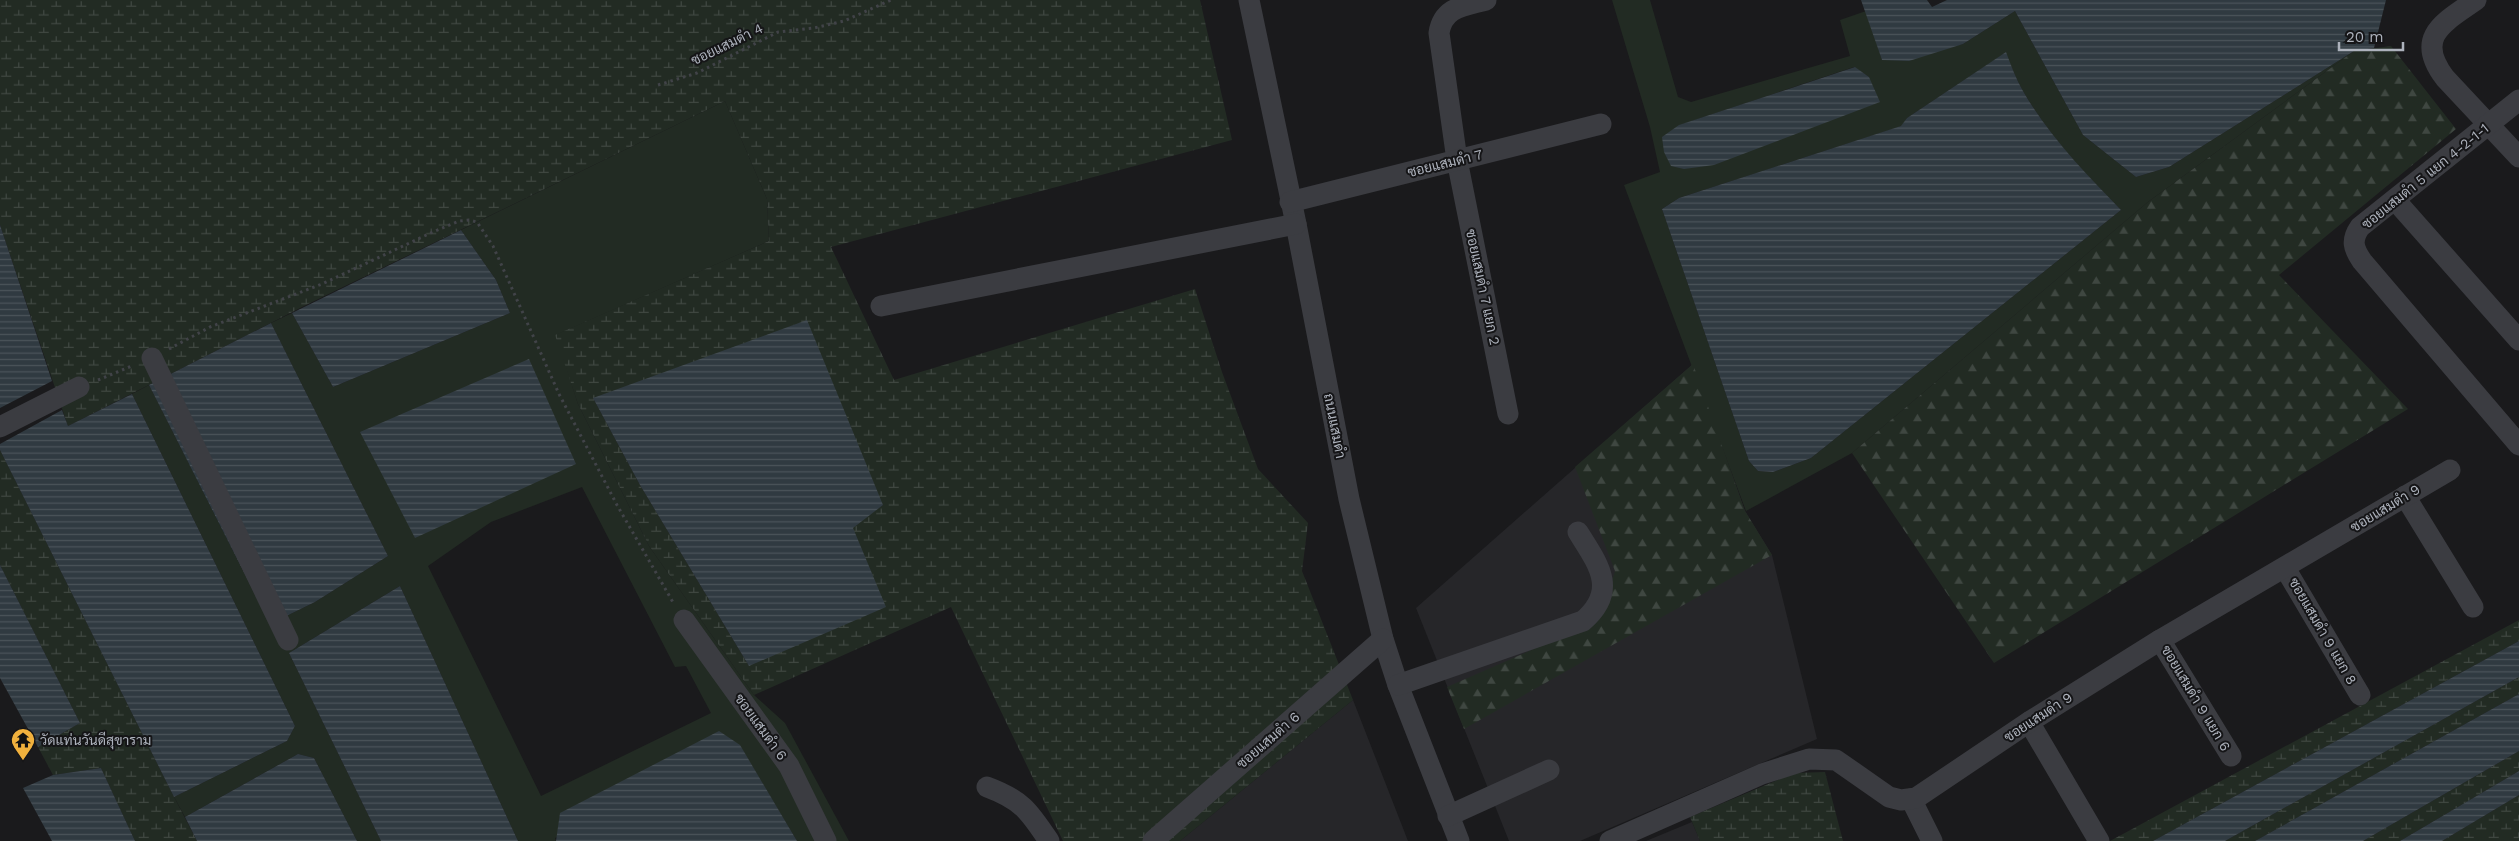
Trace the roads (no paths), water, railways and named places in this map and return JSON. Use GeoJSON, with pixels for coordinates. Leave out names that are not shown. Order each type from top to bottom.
{"type":"FeatureCollection","features":[{"type":"Feature","properties":{"kind":"street","name":"ถนนแสมดำ"},"geometry":{"type":"LineString","coordinates":[[1248,0],[1296,224],[1349,499],[1383,639],[1398,685],[1459,841]]}},
{"type":"Feature","properties":{"kind":"street","name":"ซอยแสมดำ 7 แยก 2"},"geometry":{"type":"LineString","coordinates":[[1486,0],[1455,9],[1447,14],[1441,21],[1439,33],[1457,160],[1508,414]]}},
{"type":"Feature","properties":{"kind":"street"},"geometry":{"type":"LineString","coordinates":[[2476,0],[2437,31],[2431,44],[2430,54],[2435,65],[2445,78],[2519,157]]}},
{"type":"Feature","properties":{"kind":"street","name":"ซอยแสมดำ 5 แยก 4-2-1-1"},"geometry":{"type":"LineString","coordinates":[[2519,100],[2360,227],[2354,237],[2354,246],[2362,261],[2519,445]]}},
{"type":"Feature","properties":{"kind":"street","name":"ซอยแสมดำ 7"},"geometry":{"type":"LineString","coordinates":[[1290,202],[1601,124]]}},
{"type":"Feature","properties":{"kind":"street"},"geometry":{"type":"LineString","coordinates":[[2396,200],[2519,340]]}},
{"type":"Feature","properties":{"kind":"street"},"geometry":{"type":"LineString","coordinates":[[882,306],[1296,224]]}},
{"type":"Feature","properties":{"kind":"street"},"geometry":{"type":"LineString","coordinates":[[152,358],[288,640]]}},
{"type":"Feature","properties":{"kind":"street"},"geometry":{"type":"LineString","coordinates":[[0,427],[79,388]]}},
{"type":"Feature","properties":{"kind":"street","name":"ซอยแสมดำ 9"},"geometry":{"type":"LineString","coordinates":[[1911,799],[1916,798],[2029,722],[2160,640],[2450,470]]}},
{"type":"Feature","properties":{"kind":"street"},"geometry":{"type":"LineString","coordinates":[[2405,496],[2473,607]]}},
{"type":"Feature","properties":{"kind":"street"},"geometry":{"type":"LineString","coordinates":[[1398,685],[1583,621],[1596,610],[1602,596],[1603,577],[1595,558],[1578,532]]}},
{"type":"Feature","properties":{"kind":"street","name":"ซอยแสมดำ 9 แยก 8"},"geometry":{"type":"LineString","coordinates":[[2285,568],[2360,695]]}},
{"type":"Feature","properties":{"kind":"street","name":"ซอยแสมดำ 6"},"geometry":{"type":"LineString","coordinates":[[684,620],[789,766],[826,841]]}},
{"type":"Feature","properties":{"kind":"street","name":"ซอยแสมดำ 6"},"geometry":{"type":"LineString","coordinates":[[1153,841],[1383,639]]}},
{"type":"Feature","properties":{"kind":"street","name":"ซอยแสมดำ 9 แยก 6"},"geometry":{"type":"LineString","coordinates":[[2160,640],[2231,756]]}},
{"type":"Feature","properties":{"kind":"street"},"geometry":{"type":"LineString","coordinates":[[2029,722],[2099,841]]}},
{"type":"Feature","properties":{"kind":"street"},"geometry":{"type":"LineString","coordinates":[[1610,841],[1762,774],[1809,759],[1836,760],[1889,797],[1901,800],[1911,799],[1932,841]]}},
{"type":"Feature","properties":{"kind":"street"},"geometry":{"type":"LineString","coordinates":[[1448,816],[1548,770]]}},
{"type":"Feature","properties":{"kind":"street"},"geometry":{"type":"LineString","coordinates":[[987,787],[1007,795],[1027,808],[1049,841]]}},
{"type":"Feature","properties":{"kind":"place","name":"วัดแท่นวันดีสุขาราม"},"geometry":{"type":"Point","coordinates":[23,761]}}]}
